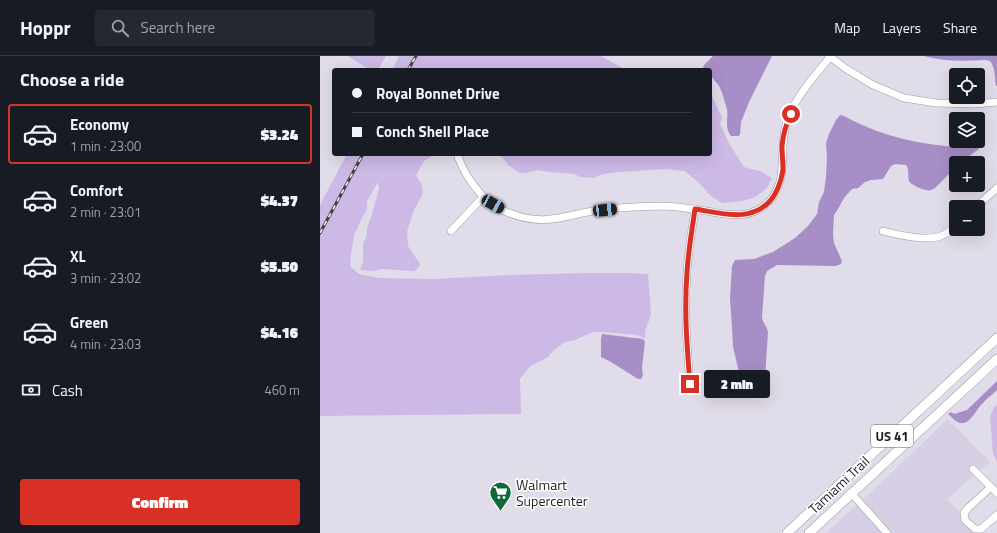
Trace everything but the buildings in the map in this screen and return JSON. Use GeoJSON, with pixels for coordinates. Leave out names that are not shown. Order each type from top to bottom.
{"type":"FeatureCollection","features":[{"type":"Feature","properties":{"kind":"main road","name":"Tamiami Trail"},"geometry":{"type":"LineString","coordinates":[[787,533],[997,338]]}},
{"type":"Feature","properties":{"kind":"main road","name":"Tamiami Trail"},"geometry":{"type":"LineString","coordinates":[[810,533],[997,359]]}},
{"type":"Feature","properties":{"kind":"main road"},"geometry":{"type":"LineString","coordinates":[[962,391],[971,377],[972,371],[970,363]]}},
{"type":"Feature","properties":{"kind":"main road"},"geometry":{"type":"LineString","coordinates":[[852,494],[849,484],[858,468]]}},
{"type":"Feature","properties":{"kind":"street"},"geometry":{"type":"LineString","coordinates":[[458,158],[470,182],[483,197],[509,213],[533,220],[558,219],[592,211],[630,207],[664,206],[695,209],[728,215],[740,215],[750,213],[765,206],[777,191],[781,183],[783,169],[782,146],[789,117],[802,90],[830,56],[845,68],[873,85],[904,98],[936,103],[975,104],[997,102]]}},
{"type":"Feature","properties":{"kind":"street"},"geometry":{"type":"LineString","coordinates":[[984,200],[997,188]]}},
{"type":"Feature","properties":{"kind":"street"},"geometry":{"type":"LineString","coordinates":[[452,231],[483,197]]}},
{"type":"Feature","properties":{"kind":"street"},"geometry":{"type":"LineString","coordinates":[[690,384],[687,352],[686,304],[687,272],[695,209]]}},
{"type":"Feature","properties":{"kind":"street"},"geometry":{"type":"LineString","coordinates":[[883,231],[904,236],[934,238],[943,236],[949,231]]}},
{"type":"Feature","properties":{"kind":"street"},"geometry":{"type":"LineString","coordinates":[[973,469],[997,493]]}},
{"type":"Feature","properties":{"kind":"street"},"geometry":{"type":"LineString","coordinates":[[991,487],[964,513],[965,520],[975,530],[981,529],[997,515]]}},
{"type":"Feature","properties":{"kind":"street"},"geometry":{"type":"LineString","coordinates":[[852,494],[887,533]]}},
{"type":"Feature","properties":{"kind":"shaded area"},"geometry":{"type":"Polygon","coordinates":[[[348,56],[386,56],[379,68],[367,68],[348,56]]]}},
{"type":"Feature","properties":{"kind":"shaded area"},"geometry":{"type":"Polygon","coordinates":[[[399,56],[601,56],[622,68],[393,68],[399,56]]]}},
{"type":"Feature","properties":{"kind":"shaded area"},"geometry":{"type":"Polygon","coordinates":[[[713,56],[772,56],[750,100],[741,122],[740,135],[738,136],[731,136],[727,129],[727,110],[721,90],[712,78],[712,68],[703,68],[713,56]]]}},
{"type":"Feature","properties":{"kind":"shaded area"},"geometry":{"type":"Polygon","coordinates":[[[924,56],[997,56],[997,86],[994,70],[990,61],[947,60],[924,56]]]}},
{"type":"Feature","properties":{"kind":"shaded area"},"geometry":{"type":"Polygon","coordinates":[[[712,96],[722,118],[720,124],[730,145],[744,167],[762,172],[772,178],[767,188],[755,197],[743,201],[722,203],[711,196],[685,171],[666,169],[619,172],[604,174],[593,178],[581,177],[574,174],[538,170],[520,173],[508,165],[501,156],[712,156],[712,96]]]}},
{"type":"Feature","properties":{"kind":"shaded area"},"geometry":{"type":"Polygon","coordinates":[[[840,115],[866,127],[901,138],[949,146],[949,148],[979,149],[969,156],[949,156],[949,174],[932,190],[916,187],[909,181],[908,169],[906,165],[895,164],[891,166],[883,179],[871,180],[865,182],[858,188],[852,189],[844,198],[834,215],[834,243],[842,261],[841,264],[836,266],[777,265],[767,271],[765,276],[762,317],[768,332],[764,392],[763,395],[760,396],[745,397],[733,347],[730,298],[732,266],[735,260],[754,259],[773,252],[795,238],[808,226],[817,214],[819,202],[824,192],[826,177],[826,143],[836,120],[840,115]]]}},
{"type":"Feature","properties":{"kind":"shaded area"},"geometry":{"type":"Polygon","coordinates":[[[346,156],[432,156],[424,161],[416,175],[422,185],[423,192],[413,212],[407,232],[408,246],[420,264],[419,267],[414,271],[381,269],[375,271],[360,270],[363,262],[363,244],[367,235],[367,228],[379,188],[378,182],[367,201],[367,209],[354,236],[350,266],[359,274],[378,278],[433,279],[590,273],[648,274],[651,315],[645,331],[645,339],[637,335],[595,332],[575,340],[565,342],[554,350],[547,358],[530,366],[520,379],[521,414],[320,416],[320,205],[346,156]]]}},
{"type":"Feature","properties":{"kind":"shaded area"},"geometry":{"type":"Polygon","coordinates":[[[602,334],[643,339],[645,342],[642,368],[643,375],[641,379],[638,379],[601,357],[602,334]]]}},
{"type":"Feature","properties":{"kind":"shaded area"},"geometry":{"type":"Polygon","coordinates":[[[997,381],[997,390],[967,421],[961,423],[956,421],[948,414],[951,412],[954,414],[967,410],[997,381]]]}},
{"type":"Feature","properties":{"kind":"shaded area"},"geometry":{"type":"Polygon","coordinates":[[[997,405],[997,462],[993,453],[990,416],[997,405]]]}},
{"type":"Feature","properties":{"kind":"shaded area"},"geometry":{"type":"Polygon","coordinates":[[[948,419],[990,462],[978,472],[973,466],[969,470],[974,475],[947,499],[979,533],[891,533],[862,501],[948,419]]]}},
{"type":"Feature","properties":{"kind":"shaded area"},"geometry":{"type":"Polygon","coordinates":[[[858,504],[884,533],[826,533],[858,504]]]}},
{"type":"Feature","properties":{"kind":"railway"},"geometry":{"type":"LineString","coordinates":[[409,68],[416,56]]}},
{"type":"Feature","properties":{"kind":"railway"},"geometry":{"type":"LineString","coordinates":[[320,233],[362,156]]}},
{"type":"Feature","properties":{"kind":"place","name":"Walmart Supercenter"},"geometry":{"type":"Point","coordinates":[500,512]}},
{"type":"Feature","properties":{"kind":"route"},"geometry":{"type":"LineString","coordinates":[[690,384],[687,352],[687,272],[695,209],[728,215],[740,215],[750,213],[765,206],[777,191],[781,183],[783,169],[782,146],[786,124],[791,114]]}}]}
